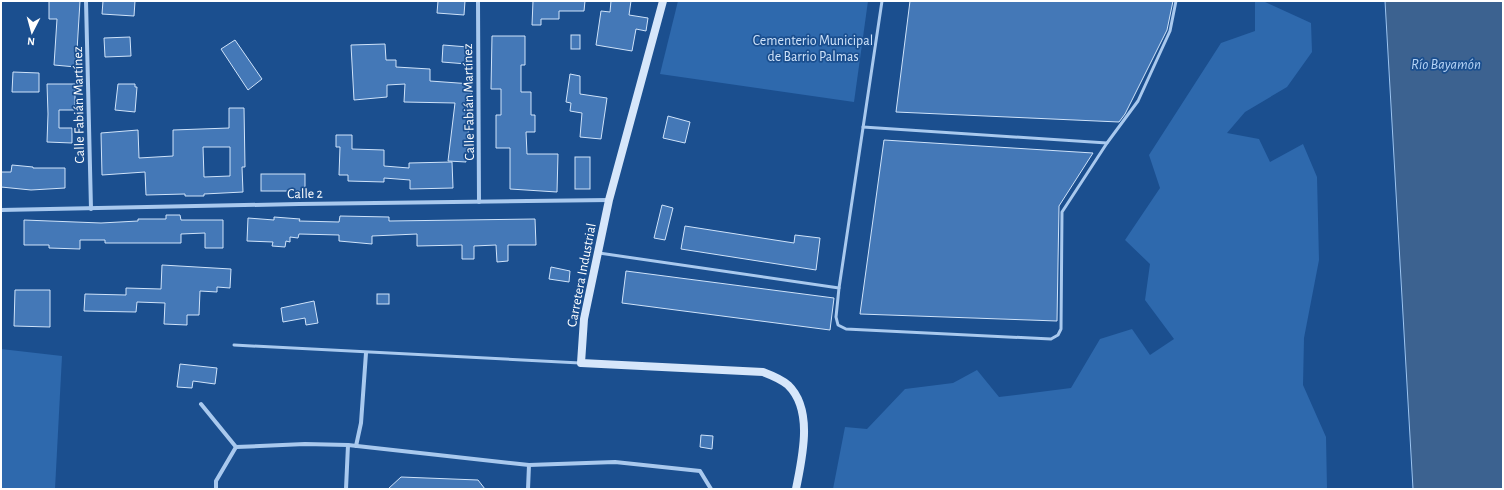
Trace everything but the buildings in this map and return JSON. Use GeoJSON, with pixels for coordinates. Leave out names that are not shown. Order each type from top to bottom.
{"type":"FeatureCollection","features":[{"type":"Feature","properties":{"kind":"street","name":"Calle Fabián Martínez"},"geometry":{"type":"LineString","coordinates":[[86,1],[91,209]]}},
{"type":"Feature","properties":{"kind":"street","name":"Calle Fabián Martínez"},"geometry":{"type":"LineString","coordinates":[[478,1],[480,202]]}},
{"type":"Feature","properties":{"kind":"street","name":"Carretera Industrial"},"geometry":{"type":"LineString","coordinates":[[581,364],[584,319],[609,200],[663,1]]}},
{"type":"Feature","properties":{"kind":"street","name":"Calle 2"},"geometry":{"type":"LineString","coordinates":[[1,210],[609,200]]}},
{"type":"Feature","properties":{"kind":"street"},"geometry":{"type":"LineString","coordinates":[[356,446],[361,423],[366,353]]}},
{"type":"Feature","properties":{"kind":"street"},"geometry":{"type":"LineString","coordinates":[[581,364],[763,372],[776,377],[788,385],[799,403],[804,422],[803,448],[796,489]]}},
{"type":"Feature","properties":{"kind":"street"},"geometry":{"type":"LineString","coordinates":[[201,404],[236,447]]}},
{"type":"Feature","properties":{"kind":"street"},"geometry":{"type":"LineString","coordinates":[[236,447],[305,444],[348,445],[529,465],[615,462],[700,471],[711,489]]}},
{"type":"Feature","properties":{"kind":"street"},"geometry":{"type":"LineString","coordinates":[[346,489],[348,445]]}},
{"type":"Feature","properties":{"kind":"street"},"geometry":{"type":"LineString","coordinates":[[216,489],[216,481],[236,447]]}},
{"type":"Feature","properties":{"kind":"street"},"geometry":{"type":"LineString","coordinates":[[528,489],[529,465]]}},
{"type":"Feature","properties":{"kind":"lane"},"geometry":{"type":"LineString","coordinates":[[882,1],[839,288],[836,317],[838,325],[846,329],[1051,339],[1058,335],[1061,329],[1062,212],[1107,143],[1138,102],[1170,31],[1176,1]]}},
{"type":"Feature","properties":{"kind":"lane"},"geometry":{"type":"LineString","coordinates":[[863,126],[1107,143]]}},
{"type":"Feature","properties":{"kind":"lane"},"geometry":{"type":"LineString","coordinates":[[598,253],[839,288]]}},
{"type":"Feature","properties":{"kind":"lane"},"geometry":{"type":"LineString","coordinates":[[234,345],[581,364]]}},
{"type":"Feature","properties":{"kind":"green space","name":"Cementerio Municipal de Barrio Palmas"},"geometry":{"type":"Polygon","coordinates":[[[678,1],[868,1],[854,102],[660,74],[678,1]]]}},
{"type":"Feature","properties":{"kind":"green space"},"geometry":{"type":"Polygon","coordinates":[[[1255,1],[1263,1],[1311,23],[1312,52],[1287,87],[1245,112],[1227,133],[1259,139],[1270,162],[1303,144],[1317,177],[1319,260],[1304,338],[1303,385],[1326,437],[1327,489],[833,489],[845,427],[867,429],[905,389],[953,383],[977,370],[999,397],[1071,388],[1100,339],[1132,329],[1150,355],[1174,339],[1145,300],[1150,264],[1125,240],[1160,188],[1149,155],[1221,43],[1255,31],[1255,1]]]}},
{"type":"Feature","properties":{"kind":"green space"},"geometry":{"type":"Polygon","coordinates":[[[1,349],[62,356],[55,489],[1,489],[1,349]]]}},
{"type":"Feature","properties":{"kind":"water","name":"Río Bayamón"},"geometry":{"type":"Polygon","coordinates":[[[1385,1],[1503,1],[1503,489],[1413,489],[1385,1]]]}}]}
